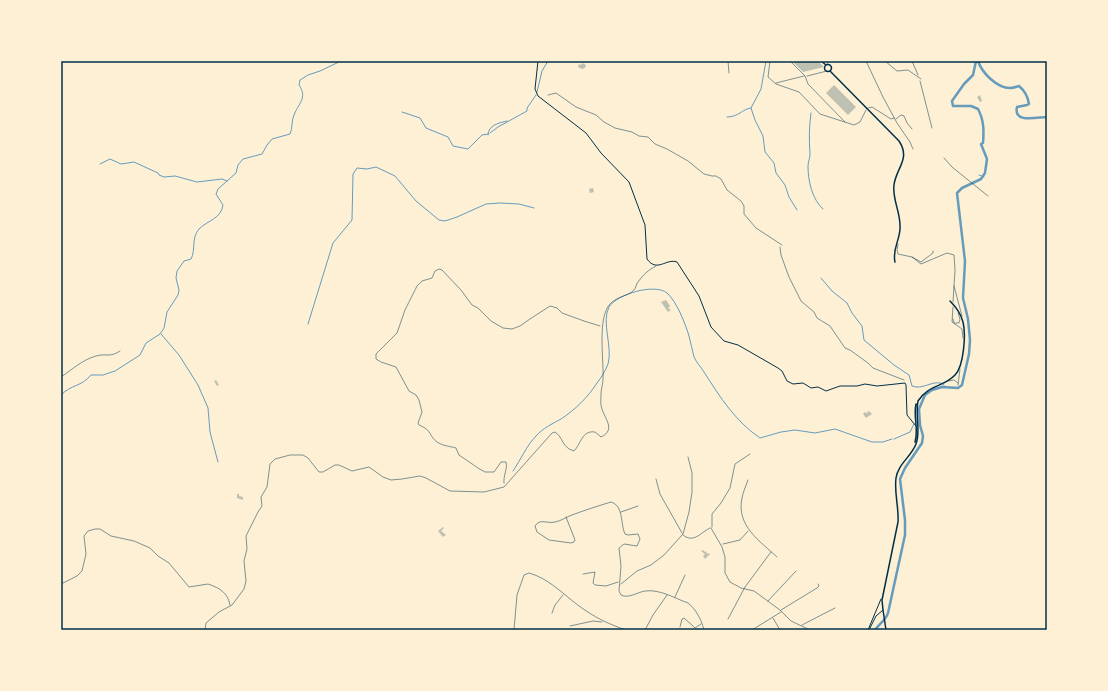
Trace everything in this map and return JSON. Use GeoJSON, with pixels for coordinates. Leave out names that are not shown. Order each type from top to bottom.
{"type":"FeatureCollection","features":[{"type":"Feature","properties":{"kind":"main road"},"geometry":{"type":"LineString","coordinates":[[821,61],[832,66],[831,71],[899,141],[904,151],[903,160],[894,185],[900,222],[894,252],[895,262]]}},
{"type":"Feature","properties":{"kind":"main road"},"geometry":{"type":"LineString","coordinates":[[827,65],[826,71],[831,71]]}},
{"type":"Feature","properties":{"kind":"main road"},"geometry":{"type":"LineString","coordinates":[[917,426],[914,419],[918,401],[926,391],[956,375],[960,367],[964,341],[963,322],[957,310],[950,301]]}},
{"type":"Feature","properties":{"kind":"main road"},"geometry":{"type":"LineString","coordinates":[[886,630],[884,616],[881,609],[898,517],[896,477],[901,465],[912,450],[917,438],[916,414],[918,401]]}},
{"type":"Feature","properties":{"kind":"street"},"geometry":{"type":"LineString","coordinates":[[538,61],[536,92],[586,133],[601,153],[629,182],[645,225],[646,256],[649,262],[657,265]]}},
{"type":"Feature","properties":{"kind":"street"},"geometry":{"type":"LineString","coordinates":[[728,61],[729,73]]}},
{"type":"Feature","properties":{"kind":"street"},"geometry":{"type":"LineString","coordinates":[[770,61],[767,76],[774,84],[799,92],[820,114],[854,125],[858,124],[867,108],[872,107],[891,120],[894,118]]}},
{"type":"Feature","properties":{"kind":"street"},"geometry":{"type":"LineString","coordinates":[[790,61],[805,76],[808,84],[846,123]]}},
{"type":"Feature","properties":{"kind":"street"},"geometry":{"type":"LineString","coordinates":[[827,65],[829,61]]}},
{"type":"Feature","properties":{"kind":"street"},"geometry":{"type":"LineString","coordinates":[[866,61],[877,87],[913,149]]}},
{"type":"Feature","properties":{"kind":"street"},"geometry":{"type":"LineString","coordinates":[[885,61],[897,71],[908,70],[920,80]]}},
{"type":"Feature","properties":{"kind":"street"},"geometry":{"type":"LineString","coordinates":[[774,84],[826,71]]}},
{"type":"Feature","properties":{"kind":"street"},"geometry":{"type":"LineString","coordinates":[[895,120],[903,115],[912,128]]}},
{"type":"Feature","properties":{"kind":"street"},"geometry":{"type":"LineString","coordinates":[[898,238],[896,249],[902,256],[914,257],[921,262],[933,253],[932,252]]}},
{"type":"Feature","properties":{"kind":"street"},"geometry":{"type":"LineString","coordinates":[[911,257],[922,264],[947,253],[952,254],[954,257],[952,318],[953,324],[962,330],[964,341]]}},
{"type":"Feature","properties":{"kind":"street"},"geometry":{"type":"LineString","coordinates":[[205,630],[205,624],[209,620],[222,610],[231,606],[237,600],[245,585],[244,562],[247,549],[246,536],[262,506],[261,497],[266,489],[270,464],[275,459],[290,455],[303,455],[311,461],[316,469],[322,472],[337,465],[350,470],[369,468],[391,480],[420,476],[450,491],[484,492],[501,489],[506,485],[552,433],[555,432],[558,434],[565,446],[574,451],[586,433],[593,431],[601,437],[607,432],[609,424],[602,409],[601,403],[603,381],[602,328],[606,313],[609,304],[634,290],[637,283],[646,272],[657,265],[674,260],[677,262],[700,296],[709,324],[724,341],[738,345],[778,368],[786,380],[790,383],[803,383],[811,388],[818,387],[826,391],[840,386],[857,386],[865,384],[877,386],[904,383],[906,385],[907,413],[910,419],[914,419],[916,414]]}},
{"type":"Feature","properties":{"kind":"street"},"geometry":{"type":"LineString","coordinates":[[954,285],[963,322]]}},
{"type":"Feature","properties":{"kind":"street"},"geometry":{"type":"LineString","coordinates":[[952,318],[954,323],[959,323],[960,318],[957,310]]}},
{"type":"Feature","properties":{"kind":"street"},"geometry":{"type":"LineString","coordinates":[[61,376],[79,364],[94,357],[112,356],[120,351]]}},
{"type":"Feature","properties":{"kind":"street"},"geometry":{"type":"LineString","coordinates":[[957,381],[958,385],[960,367]]}},
{"type":"Feature","properties":{"kind":"street"},"geometry":{"type":"LineString","coordinates":[[947,381],[959,381]]}},
{"type":"Feature","properties":{"kind":"street"},"geometry":{"type":"LineString","coordinates":[[711,528],[713,525],[712,514],[730,488],[735,464],[750,454]]}},
{"type":"Feature","properties":{"kind":"street"},"geometry":{"type":"LineString","coordinates":[[620,584],[639,570],[652,564],[666,554],[683,534],[690,512],[692,492],[692,473],[688,457]]}},
{"type":"Feature","properties":{"kind":"street"},"geometry":{"type":"LineString","coordinates":[[656,479],[660,494],[683,534],[688,538],[694,538],[708,528],[711,528]]}},
{"type":"Feature","properties":{"kind":"street"},"geometry":{"type":"LineString","coordinates":[[748,480],[742,504],[744,520],[749,530],[777,557]]}},
{"type":"Feature","properties":{"kind":"street"},"geometry":{"type":"LineString","coordinates":[[566,517],[575,540],[574,542],[571,543],[549,540],[537,532],[535,526],[537,522],[554,522],[566,517],[611,502],[616,505],[620,513],[625,534],[638,534],[640,539],[637,546],[624,544],[619,548],[621,566],[619,582],[620,594],[623,596],[648,591],[667,595],[690,605],[703,623],[704,630]]}},
{"type":"Feature","properties":{"kind":"street"},"geometry":{"type":"LineString","coordinates":[[620,513],[638,506]]}},
{"type":"Feature","properties":{"kind":"street"},"geometry":{"type":"LineString","coordinates":[[711,528],[721,544],[724,554],[724,571],[726,578],[735,586],[754,591],[781,611],[790,621],[810,630]]}},
{"type":"Feature","properties":{"kind":"street"},"geometry":{"type":"LineString","coordinates":[[61,584],[77,576],[82,571],[86,554],[84,536],[86,532],[90,530],[98,529],[111,536],[134,541],[152,550],[169,563],[189,587],[208,584],[223,591],[228,596],[231,606]]}},
{"type":"Feature","properties":{"kind":"street"},"geometry":{"type":"LineString","coordinates":[[721,544],[740,540],[749,530]]}},
{"type":"Feature","properties":{"kind":"street"},"geometry":{"type":"LineString","coordinates":[[728,619],[744,589],[771,552]]}},
{"type":"Feature","properties":{"kind":"street"},"geometry":{"type":"LineString","coordinates":[[767,602],[796,571]]}},
{"type":"Feature","properties":{"kind":"street"},"geometry":{"type":"LineString","coordinates":[[583,574],[595,572],[593,583],[595,585],[606,586],[619,582]]}},
{"type":"Feature","properties":{"kind":"street"},"geometry":{"type":"LineString","coordinates":[[514,630],[517,595],[525,574],[529,573],[550,583],[579,606],[604,622],[626,630]]}},
{"type":"Feature","properties":{"kind":"street"},"geometry":{"type":"LineString","coordinates":[[674,598],[685,575]]}},
{"type":"Feature","properties":{"kind":"street"},"geometry":{"type":"LineString","coordinates":[[752,630],[817,588],[818,584]]}},
{"type":"Feature","properties":{"kind":"street"},"geometry":{"type":"LineString","coordinates":[[869,630],[884,592]]}},
{"type":"Feature","properties":{"kind":"street"},"geometry":{"type":"LineString","coordinates":[[552,613],[555,605],[564,594]]}},
{"type":"Feature","properties":{"kind":"street"},"geometry":{"type":"LineString","coordinates":[[645,630],[653,615],[667,595]]}},
{"type":"Feature","properties":{"kind":"street"},"geometry":{"type":"LineString","coordinates":[[801,626],[835,608]]}},
{"type":"Feature","properties":{"kind":"street"},"geometry":{"type":"LineString","coordinates":[[876,612],[881,609]]}},
{"type":"Feature","properties":{"kind":"street"},"geometry":{"type":"LineString","coordinates":[[869,630],[881,609]]}},
{"type":"Feature","properties":{"kind":"street"},"geometry":{"type":"LineString","coordinates":[[877,615],[880,614],[884,616]]}},
{"type":"Feature","properties":{"kind":"street"},"geometry":{"type":"LineString","coordinates":[[773,617],[780,630]]}},
{"type":"Feature","properties":{"kind":"street"},"geometry":{"type":"LineString","coordinates":[[680,627],[682,619],[684,618],[694,627],[703,623]]}},
{"type":"Feature","properties":{"kind":"street"},"geometry":{"type":"LineString","coordinates":[[570,626],[592,621],[604,622]]}},
{"type":"Feature","properties":{"kind":"path"},"geometry":{"type":"LineString","coordinates":[[912,61],[919,76]]}},
{"type":"Feature","properties":{"kind":"path"},"geometry":{"type":"LineString","coordinates":[[920,80],[932,128]]}},
{"type":"Feature","properties":{"kind":"path"},"geometry":{"type":"LineString","coordinates":[[548,95],[556,92],[576,106],[596,115],[604,122],[615,128],[632,132],[639,136],[648,137],[656,144],[688,161],[704,174],[716,176],[721,179],[727,190],[741,201],[744,206],[744,214],[756,228],[782,246]]}},
{"type":"Feature","properties":{"kind":"path"},"geometry":{"type":"LineString","coordinates":[[944,158],[955,170],[988,196]]}},
{"type":"Feature","properties":{"kind":"path"},"geometry":{"type":"LineString","coordinates":[[780,247],[780,255],[801,301],[814,312],[817,318],[830,326],[845,348],[850,350],[873,368],[897,378],[901,378],[904,383]]}},
{"type":"Feature","properties":{"kind":"path"},"geometry":{"type":"LineString","coordinates":[[506,485],[504,478],[507,465],[506,462],[502,462],[494,472],[485,472],[459,455],[456,448],[446,446],[438,442],[432,437],[428,430],[419,425],[418,423],[422,412],[418,397],[409,391],[396,367],[376,359],[376,354],[397,333],[405,310],[415,289],[420,282],[432,278],[434,271],[439,269],[442,270],[461,290],[472,305],[478,308],[491,321],[503,328],[512,329],[520,326],[549,306],[588,323],[597,324],[602,328]]}},
{"type":"Feature","properties":{"kind":"building"},"geometry":{"type":"Polygon","coordinates":[[[792,61],[818,61],[824,67],[803,72],[792,61]]]}},
{"type":"Feature","properties":{"kind":"building"},"geometry":{"type":"Polygon","coordinates":[[[582,63],[586,65],[585,68],[582,69],[578,67],[579,64],[581,65],[582,63]]]}},
{"type":"Feature","properties":{"kind":"building"},"geometry":{"type":"Polygon","coordinates":[[[834,85],[856,107],[848,115],[826,93],[834,85]]]}},
{"type":"Feature","properties":{"kind":"building"},"geometry":{"type":"Polygon","coordinates":[[[980,95],[982,101],[980,102],[977,97],[980,95]]]}},
{"type":"Feature","properties":{"kind":"building"},"geometry":{"type":"Polygon","coordinates":[[[593,188],[594,192],[590,193],[589,189],[593,188]]]}},
{"type":"Feature","properties":{"kind":"building"},"geometry":{"type":"Polygon","coordinates":[[[666,300],[670,306],[668,308],[671,310],[668,312],[661,302],[666,300]]]}},
{"type":"Feature","properties":{"kind":"building"},"geometry":{"type":"Polygon","coordinates":[[[216,380],[219,385],[217,386],[214,381],[216,380]]]}},
{"type":"Feature","properties":{"kind":"building"},"geometry":{"type":"Polygon","coordinates":[[[869,411],[872,414],[866,418],[863,414],[865,412],[868,414],[867,412],[869,411]]]}},
{"type":"Feature","properties":{"kind":"building"},"geometry":{"type":"Polygon","coordinates":[[[237,494],[243,497],[243,500],[237,498],[237,494]]]}},
{"type":"Feature","properties":{"kind":"building"},"geometry":{"type":"Polygon","coordinates":[[[443,527],[444,528],[441,531],[446,535],[443,537],[438,531],[443,527]]]}},
{"type":"Feature","properties":{"kind":"building"},"geometry":{"type":"Polygon","coordinates":[[[703,550],[705,552],[706,551],[707,554],[710,554],[705,559],[703,556],[705,554],[701,551],[703,550]]]}},
{"type":"Feature","properties":{"kind":"waterway"},"geometry":{"type":"LineString","coordinates":[[61,395],[65,391],[84,382],[91,375],[103,375],[115,371],[140,355],[146,343],[160,334],[164,328],[167,312],[178,295],[179,290],[176,278],[177,271],[184,261],[191,259],[195,236],[199,229],[217,216],[222,210],[223,205],[216,194],[218,189],[236,173],[238,165],[243,159],[262,154],[272,139],[290,134],[293,117],[303,94],[299,85],[300,80],[341,61]]}},
{"type":"Feature","properties":{"kind":"waterway"},"geometry":{"type":"LineString","coordinates":[[537,92],[542,71],[548,61]]}},
{"type":"Feature","properties":{"kind":"waterway"},"geometry":{"type":"LineString","coordinates":[[766,61],[761,89],[751,108],[763,136],[765,152],[774,163],[776,173],[785,185],[789,197],[797,210]]}},
{"type":"Feature","properties":{"kind":"waterway"},"geometry":{"type":"LineString","coordinates":[[875,630],[886,618],[888,613],[905,535],[905,520],[900,479],[905,468],[922,443],[923,436],[920,425],[919,409],[925,395],[932,390],[942,387],[958,388],[962,385],[969,354],[970,340],[968,319],[963,298],[965,261],[957,193],[962,188],[981,179],[985,173],[987,159],[981,144],[983,143],[983,126],[978,109],[971,106],[953,106],[952,101],[964,84],[973,75],[976,61]]}},
{"type":"Feature","properties":{"kind":"waterway"},"geometry":{"type":"LineString","coordinates":[[978,61],[986,75],[995,83],[1011,88],[1019,86],[1025,92],[1029,104],[1017,107],[1019,116],[1022,118],[1047,117]]}},
{"type":"Feature","properties":{"kind":"waterway"},"geometry":{"type":"LineString","coordinates":[[490,133],[527,111],[527,108],[536,95]]}},
{"type":"Feature","properties":{"kind":"waterway"},"geometry":{"type":"LineString","coordinates":[[727,117],[735,116],[751,108]]}},
{"type":"Feature","properties":{"kind":"waterway"},"geometry":{"type":"LineString","coordinates":[[402,112],[420,118],[426,128],[448,137],[453,146],[468,149],[482,135],[488,134]]}},
{"type":"Feature","properties":{"kind":"waterway"},"geometry":{"type":"LineString","coordinates":[[811,113],[809,134],[810,154],[808,166],[809,178],[813,195],[823,209]]}},
{"type":"Feature","properties":{"kind":"waterway"},"geometry":{"type":"LineString","coordinates":[[488,135],[488,132],[492,127],[507,121]]}},
{"type":"Feature","properties":{"kind":"waterway"},"geometry":{"type":"LineString","coordinates":[[100,164],[110,159],[121,164],[134,162],[164,177],[175,176],[197,182],[222,179],[227,181]]}},
{"type":"Feature","properties":{"kind":"waterway"},"geometry":{"type":"LineString","coordinates":[[308,324],[333,243],[352,220],[353,174],[357,168],[367,169],[376,167],[395,176],[416,201],[439,220],[445,221],[457,217],[486,204],[519,204],[534,208]]}},
{"type":"Feature","properties":{"kind":"waterway"},"geometry":{"type":"LineString","coordinates":[[979,175],[984,177]]}},
{"type":"Feature","properties":{"kind":"waterway"},"geometry":{"type":"LineString","coordinates":[[821,278],[832,291],[847,303],[852,313],[862,326],[864,340],[894,365],[909,375],[912,386],[920,387],[933,383],[941,383]]}},
{"type":"Feature","properties":{"kind":"waterway"},"geometry":{"type":"LineString","coordinates":[[513,471],[536,436],[576,407],[590,393],[603,374],[608,364],[609,357],[606,327],[609,307],[613,302],[628,294],[636,291],[654,289],[661,290],[671,297],[683,319],[696,361],[729,408],[743,424],[760,438],[795,430],[815,433],[835,429],[872,442],[883,442],[892,439]]}},
{"type":"Feature","properties":{"kind":"waterway"},"geometry":{"type":"LineString","coordinates":[[161,334],[179,355],[198,385],[208,408],[210,432],[218,462]]}},
{"type":"Feature","properties":{"kind":"waterway"},"geometry":{"type":"LineString","coordinates":[[894,439],[910,432],[914,424]]}}]}
